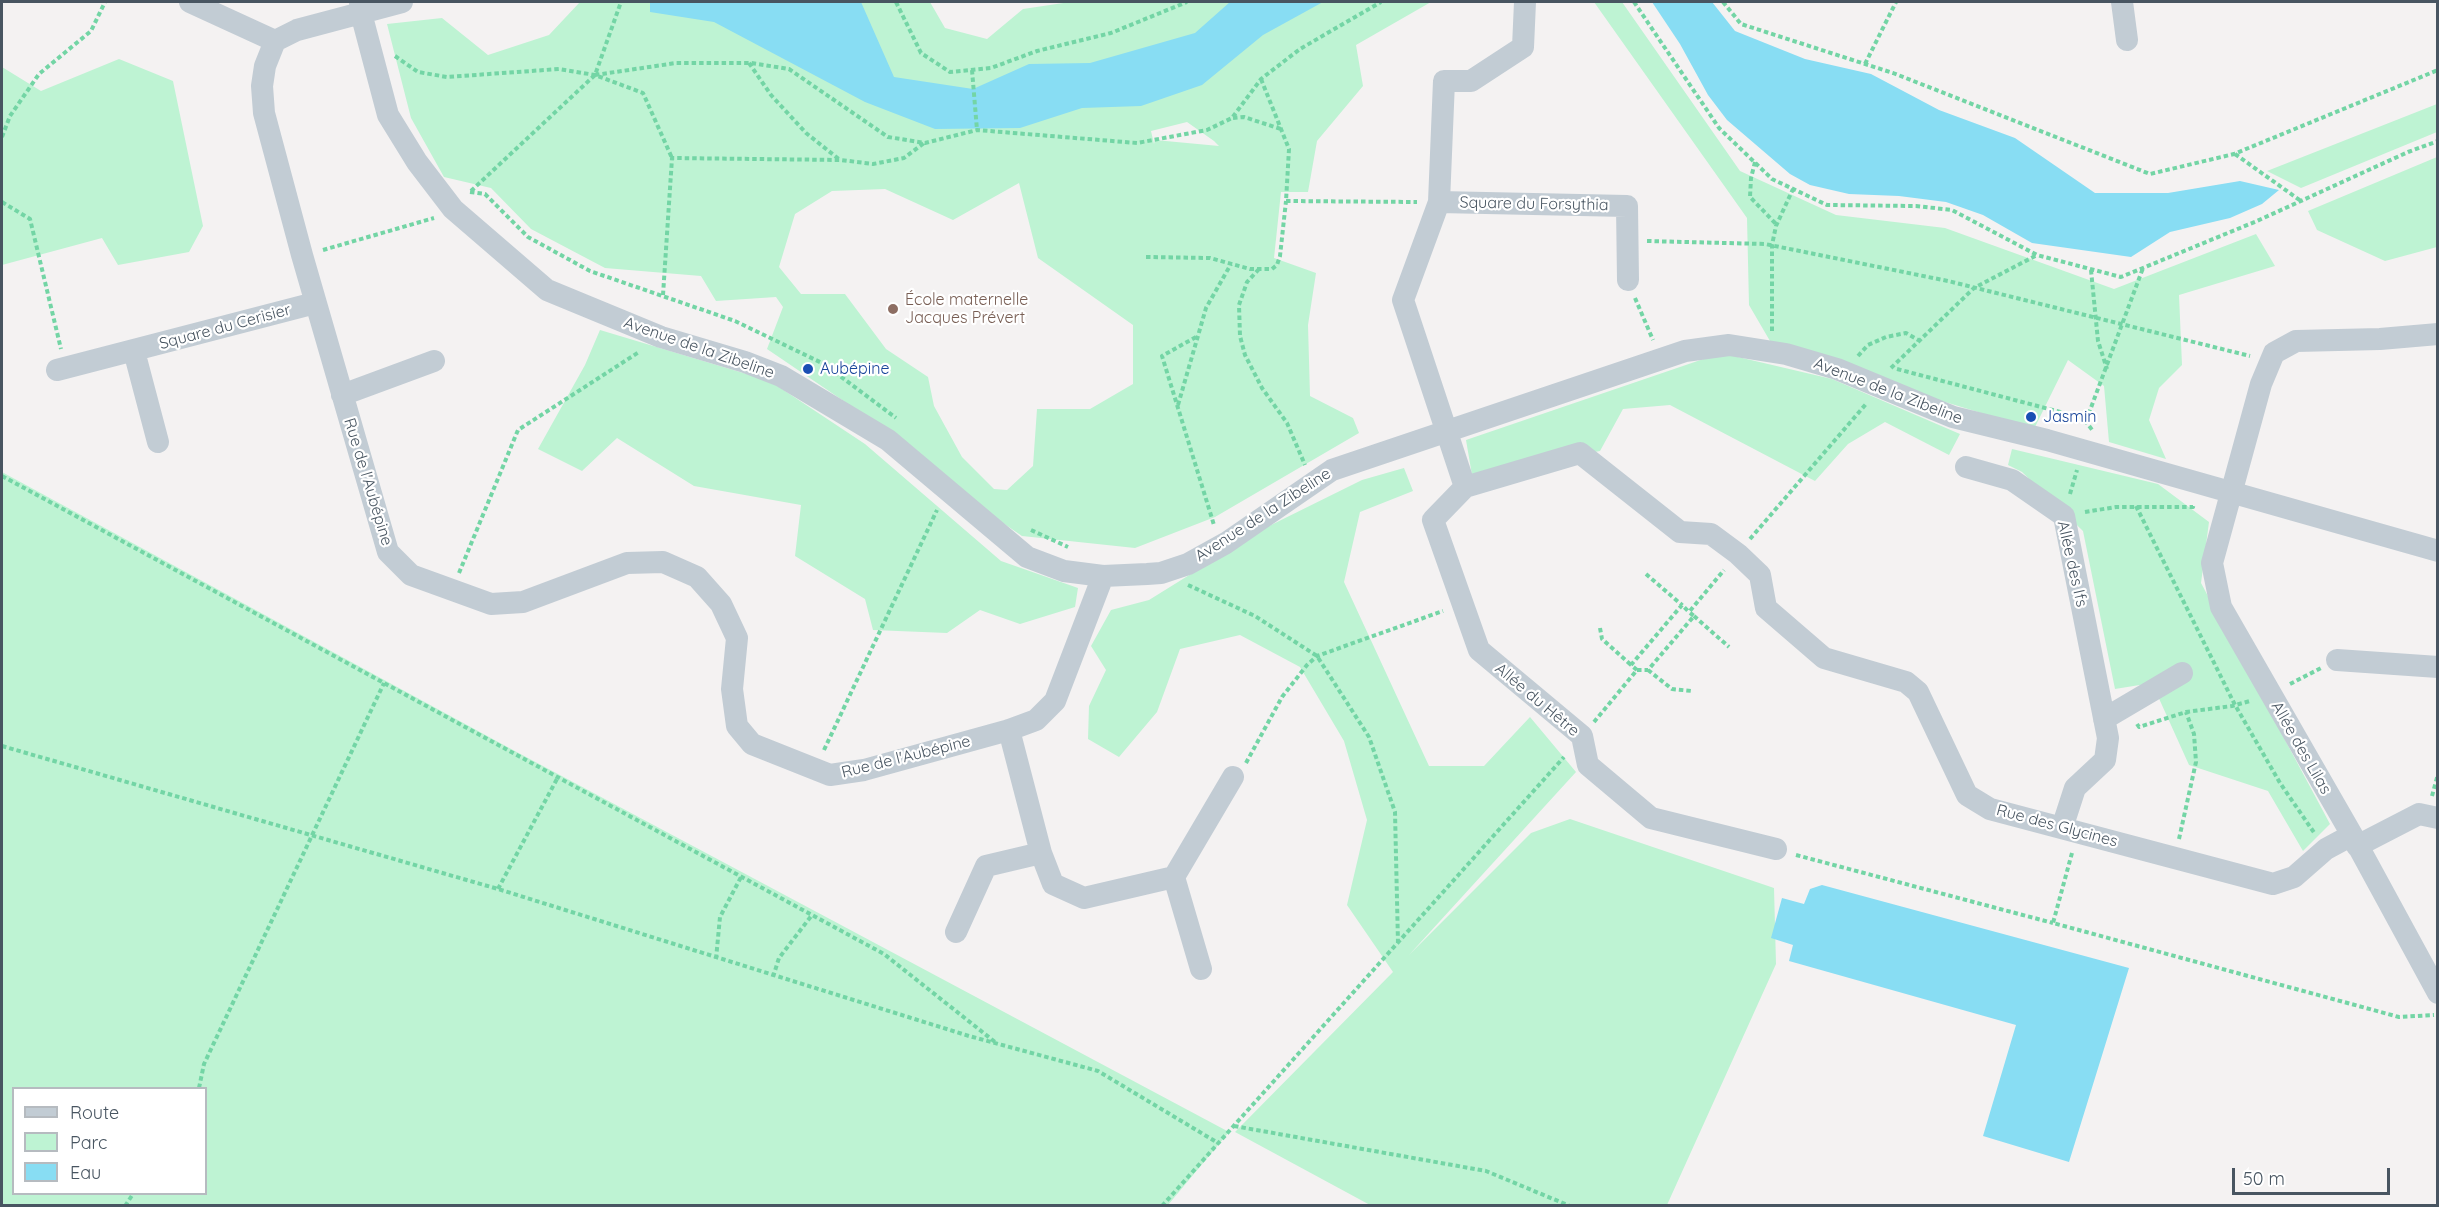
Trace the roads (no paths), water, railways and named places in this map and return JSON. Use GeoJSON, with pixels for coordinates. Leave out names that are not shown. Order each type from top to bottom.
{"type":"FeatureCollection","features":[{"type":"Feature","properties":{"kind":"street"},"geometry":{"type":"LineString","coordinates":[[189,2],[275,40],[360,7],[402,2]]}},
{"type":"Feature","properties":{"kind":"street","name":"Square du Forsythia"},"geometry":{"type":"LineString","coordinates":[[1446,432],[1403,300],[1439,202],[1444,81],[1471,81],[1523,47],[1526,2]]}},
{"type":"Feature","properties":{"kind":"street"},"geometry":{"type":"LineString","coordinates":[[2122,2],[2127,40]]}},
{"type":"Feature","properties":{"kind":"street","name":"Avenue de la Zibeline"},"geometry":{"type":"LineString","coordinates":[[360,7],[388,115],[417,162],[453,209],[547,290],[661,337],[745,362],[781,376],[888,440],[1027,557],[1064,571],[1103,576],[1161,573],[1188,564],[1226,543],[1332,470],[1685,351],[1729,345],[1786,354],[1837,369],[1953,417],[2200,483],[2438,551]]}},
{"type":"Feature","properties":{"kind":"street","name":"Rue de l'Aubépine"},"geometry":{"type":"LineString","coordinates":[[275,40],[265,66],[262,86],[264,113],[315,303],[388,552],[411,575],[491,604],[523,602],[627,563],[663,562],[697,577],[721,604],[737,638],[732,688],[737,726],[752,744],[830,776],[864,770],[1009,730],[1036,720],[1056,701],[1103,576]]}},
{"type":"Feature","properties":{"kind":"street","name":"Square du Forsythia"},"geometry":{"type":"LineString","coordinates":[[1439,202],[1627,206],[1628,280]]}},
{"type":"Feature","properties":{"kind":"street","name":"Square du Cerisier"},"geometry":{"type":"LineString","coordinates":[[57,370],[315,303]]}},
{"type":"Feature","properties":{"kind":"street","name":"Allée des Lilas"},"geometry":{"type":"LineString","coordinates":[[2438,334],[2380,339],[2296,341],[2274,353],[2269,360],[2212,563],[2221,608],[2438,993]]}},
{"type":"Feature","properties":{"kind":"street"},"geometry":{"type":"LineString","coordinates":[[134,351],[158,442]]}},
{"type":"Feature","properties":{"kind":"street"},"geometry":{"type":"LineString","coordinates":[[342,395],[435,361]]}},
{"type":"Feature","properties":{"kind":"street"},"geometry":{"type":"LineString","coordinates":[[1446,432],[1465,487]]}},
{"type":"Feature","properties":{"kind":"street","name":"Rue des Glycines"},"geometry":{"type":"LineString","coordinates":[[1465,487],[1580,453],[1680,532],[1712,534],[1760,574],[1766,608],[1824,658],[1906,682],[1918,692],[1967,795],[1978,804],[2273,884],[2294,877],[2326,849],[2354,841],[2419,814],[2438,818]]}},
{"type":"Feature","properties":{"kind":"street","name":"Allée des Ifs"},"geometry":{"type":"LineString","coordinates":[[1966,466],[2012,480],[2064,516],[2108,738],[2104,760],[2075,788],[2070,830]]}},
{"type":"Feature","properties":{"kind":"street","name":"Allée du Hêtre"},"geometry":{"type":"LineString","coordinates":[[1465,487],[1433,520],[1479,650],[1582,736],[1588,765],[1651,818],[1776,849]]}},
{"type":"Feature","properties":{"kind":"street"},"geometry":{"type":"LineString","coordinates":[[2337,660],[2438,667]]}},
{"type":"Feature","properties":{"kind":"street"},"geometry":{"type":"LineString","coordinates":[[2104,719],[2181,673]]}},
{"type":"Feature","properties":{"kind":"street"},"geometry":{"type":"LineString","coordinates":[[1009,730],[1041,853],[1053,884],[1084,898],[1174,877],[1233,777]]}},
{"type":"Feature","properties":{"kind":"street"},"geometry":{"type":"LineString","coordinates":[[956,932],[986,866],[1041,853]]}},
{"type":"Feature","properties":{"kind":"street"},"geometry":{"type":"LineString","coordinates":[[1174,877],[1201,969]]}},
{"type":"Feature","properties":{"kind":"water"},"geometry":{"type":"Polygon","coordinates":[[[650,2],[861,2],[894,77],[973,89],[1029,64],[1090,63],[1195,33],[1230,2],[1323,2],[1263,35],[1202,85],[1141,106],[1082,108],[1020,128],[935,129],[865,102],[714,22],[650,12],[650,2]]]}},
{"type":"Feature","properties":{"kind":"water"},"geometry":{"type":"Polygon","coordinates":[[[1652,2],[1712,2],[1735,31],[1805,59],[1871,74],[1939,110],[2015,138],[2095,193],[2168,193],[2240,181],[2279,190],[2262,204],[2230,218],[2170,232],[2131,257],[2032,243],[1983,215],[1946,202],[1899,196],[1849,194],[1810,185],[1790,174],[1727,120],[1708,95],[1680,44],[1652,2]]]}},
{"type":"Feature","properties":{"kind":"water"},"geometry":{"type":"Polygon","coordinates":[[[1822,885],[2129,968],[2069,1162],[1983,1136],[2016,1025],[1789,961],[1793,945],[1771,938],[1782,898],[1804,904],[1810,889],[1822,885]]]}},
{"type":"Feature","properties":{"kind":"place","name":"École maternelle Jacques Prévert"},"geometry":{"type":"Point","coordinates":[893,309]}},
{"type":"Feature","properties":{"kind":"place","name":"Aubépine"},"geometry":{"type":"Point","coordinates":[808,369]}},
{"type":"Feature","properties":{"kind":"place","name":"Jasmin"},"geometry":{"type":"Point","coordinates":[2031,417]}}]}
